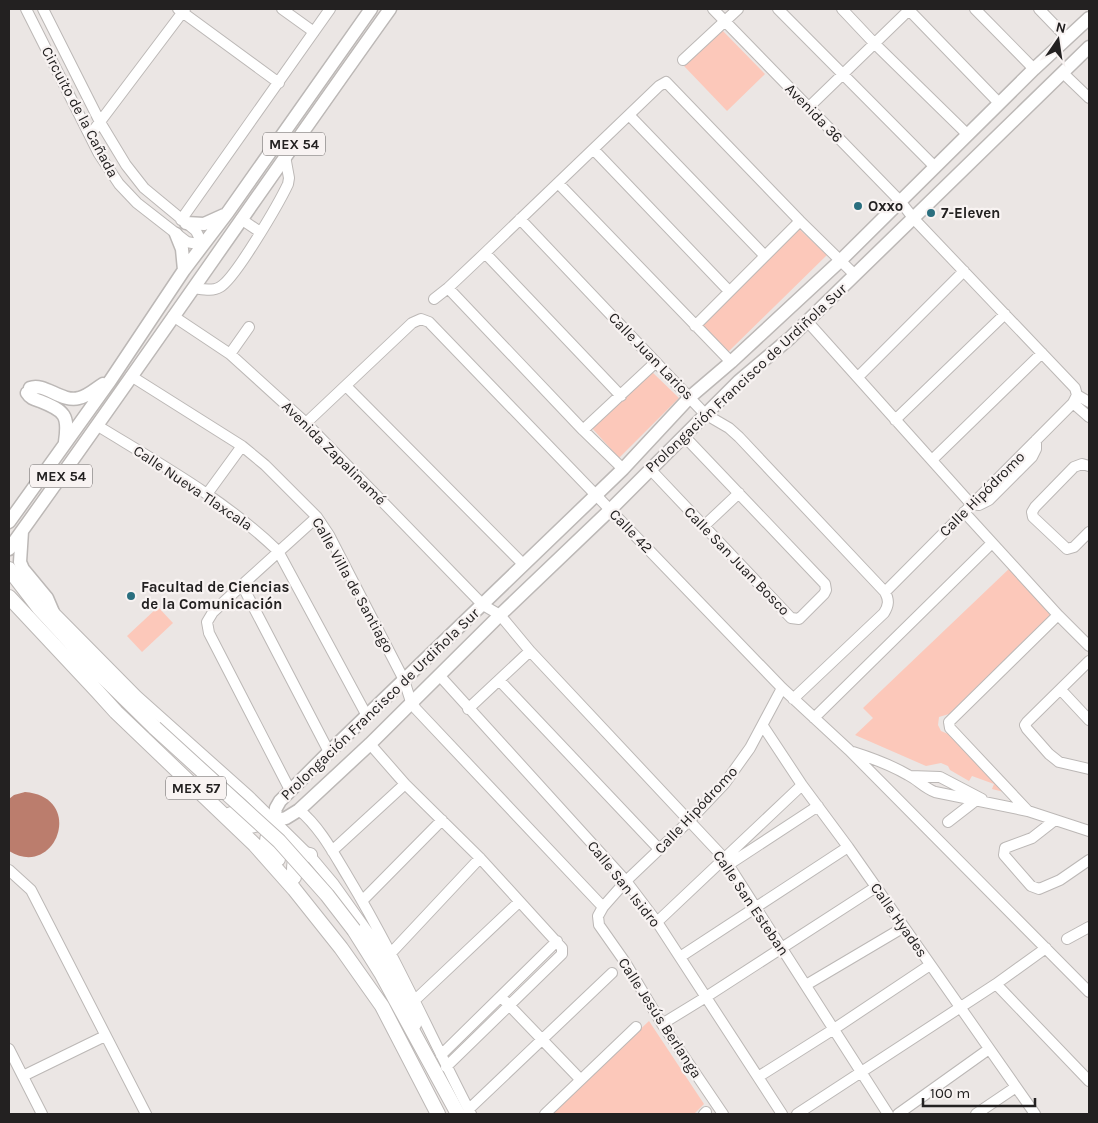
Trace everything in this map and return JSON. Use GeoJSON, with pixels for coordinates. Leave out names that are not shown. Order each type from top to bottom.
{"type":"FeatureCollection","features":[{"type":"Feature","properties":{"kind":"highway","name":"MEX 57"},"geometry":{"type":"LineString","coordinates":[[11,572],[39,608],[98,672],[155,728],[279,841],[327,895],[354,930],[377,966],[420,1046],[436,1059],[466,1113]]}},
{"type":"Feature","properties":{"kind":"highway","name":"MEX 57"},"geometry":{"type":"LineString","coordinates":[[11,602],[116,712],[254,845],[294,889],[342,948],[382,1006],[438,1114]]}},
{"type":"Feature","properties":{"kind":"highway"},"geometry":{"type":"LineString","coordinates":[[97,690],[106,693],[234,817],[250,826],[274,821]]}},
{"type":"Feature","properties":{"kind":"highway"},"geometry":{"type":"LineString","coordinates":[[274,821],[266,843],[270,851],[319,906],[340,933],[358,961],[371,989]]}},
{"type":"Feature","properties":{"kind":"highway"},"geometry":{"type":"LineString","coordinates":[[294,877],[294,863],[297,857],[302,854],[310,855]]}},
{"type":"Feature","properties":{"kind":"main road","name":"MEX 54"},"geometry":{"type":"LineString","coordinates":[[9,522],[110,381],[184,270],[228,212],[371,9]]}},
{"type":"Feature","properties":{"kind":"main road","name":"MEX 54"},"geometry":{"type":"LineString","coordinates":[[9,549],[98,426],[285,156],[390,9]]}},
{"type":"Feature","properties":{"kind":"main road","name":"Prolongación Francisco de Urdiñola Sur"},"geometry":{"type":"LineString","coordinates":[[1089,18],[999,103],[840,261],[731,362],[690,397],[623,469],[328,752],[278,804],[274,821],[286,818],[299,810],[370,744],[739,381],[790,338],[1089,47]]}},
{"type":"Feature","properties":{"kind":"main road"},"geometry":{"type":"LineString","coordinates":[[183,222],[200,225],[228,212]]}},
{"type":"Feature","properties":{"kind":"main road"},"geometry":{"type":"LineString","coordinates":[[176,312],[180,298],[202,259],[204,252],[202,245],[210,244],[218,239],[238,214],[244,216]]}},
{"type":"Feature","properties":{"kind":"main road"},"geometry":{"type":"LineString","coordinates":[[176,234],[182,249],[184,270]]}},
{"type":"Feature","properties":{"kind":"main road"},"geometry":{"type":"LineString","coordinates":[[65,442],[67,422],[64,414],[56,408],[30,397],[28,390],[37,387],[63,397],[76,399],[110,381]]}},
{"type":"Feature","properties":{"kind":"main road"},"geometry":{"type":"LineString","coordinates":[[82,448],[85,415],[113,404]]}},
{"type":"Feature","properties":{"kind":"main road"},"geometry":{"type":"LineString","coordinates":[[9,511],[32,492]]}},
{"type":"Feature","properties":{"kind":"main road"},"geometry":{"type":"LineString","coordinates":[[23,530],[20,562],[23,569],[42,591],[53,612]]}},
{"type":"Feature","properties":{"kind":"street","name":"Circuito de la Cañada"},"geometry":{"type":"LineString","coordinates":[[26,9],[109,171],[128,194],[176,234],[187,242],[202,245]]}},
{"type":"Feature","properties":{"kind":"street","name":"Circuito de la Cañada"},"geometry":{"type":"LineString","coordinates":[[43,9],[100,122],[126,165],[136,179],[160,203],[196,231],[202,245]]}},
{"type":"Feature","properties":{"kind":"street"},"geometry":{"type":"LineString","coordinates":[[282,9],[314,32]]}},
{"type":"Feature","properties":{"kind":"street"},"geometry":{"type":"LineString","coordinates":[[183,222],[330,9]]}},
{"type":"Feature","properties":{"kind":"street","name":"Avenida 36"},"geometry":{"type":"LineString","coordinates":[[713,9],[900,201],[914,219],[1075,388],[1075,399]]}},
{"type":"Feature","properties":{"kind":"street"},"geometry":{"type":"LineString","coordinates":[[683,60],[738,9]]}},
{"type":"Feature","properties":{"kind":"street"},"geometry":{"type":"LineString","coordinates":[[778,9],[842,76],[935,168]]}},
{"type":"Feature","properties":{"kind":"street"},"geometry":{"type":"LineString","coordinates":[[842,9],[968,135]]}},
{"type":"Feature","properties":{"kind":"street"},"geometry":{"type":"LineString","coordinates":[[809,107],[909,9],[999,103]]}},
{"type":"Feature","properties":{"kind":"street"},"geometry":{"type":"LineString","coordinates":[[975,9],[1034,69]]}},
{"type":"Feature","properties":{"kind":"street"},"geometry":{"type":"LineString","coordinates":[[1039,9],[1067,38]]}},
{"type":"Feature","properties":{"kind":"street"},"geometry":{"type":"LineString","coordinates":[[90,135],[182,10],[278,83]]}},
{"type":"Feature","properties":{"kind":"street"},"geometry":{"type":"LineString","coordinates":[[1063,73],[1089,98]]}},
{"type":"Feature","properties":{"kind":"street"},"geometry":{"type":"LineString","coordinates":[[434,299],[594,150],[659,86],[666,82],[800,221],[855,275]]}},
{"type":"Feature","properties":{"kind":"street"},"geometry":{"type":"LineString","coordinates":[[630,115],[765,256]]}},
{"type":"Feature","properties":{"kind":"street"},"geometry":{"type":"LineString","coordinates":[[594,150],[729,291]]}},
{"type":"Feature","properties":{"kind":"street"},"geometry":{"type":"LineString","coordinates":[[196,284],[208,290],[221,287],[228,281],[288,184],[289,178],[285,156]]}},
{"type":"Feature","properties":{"kind":"street"},"geometry":{"type":"LineString","coordinates":[[558,184],[731,362]]}},
{"type":"Feature","properties":{"kind":"street"},"geometry":{"type":"LineString","coordinates":[[244,216],[260,232]]}},
{"type":"Feature","properties":{"kind":"street","name":"Calle Juan Larios"},"geometry":{"type":"LineString","coordinates":[[520,219],[705,414],[729,428],[739,437],[886,594]]}},
{"type":"Feature","properties":{"kind":"street"},"geometry":{"type":"LineString","coordinates":[[695,326],[800,221]]}},
{"type":"Feature","properties":{"kind":"street"},"geometry":{"type":"LineString","coordinates":[[485,253],[622,396]]}},
{"type":"Feature","properties":{"kind":"street"},"geometry":{"type":"LineString","coordinates":[[858,377],[964,271]]}},
{"type":"Feature","properties":{"kind":"street"},"geometry":{"type":"LineString","coordinates":[[448,288],[583,430],[623,469]]}},
{"type":"Feature","properties":{"kind":"street","name":"Avenida Zapalinamé"},"geometry":{"type":"LineString","coordinates":[[176,312],[230,354],[306,423],[483,605]]}},
{"type":"Feature","properties":{"kind":"street"},"geometry":{"type":"LineString","coordinates":[[895,420],[1005,314]]}},
{"type":"Feature","properties":{"kind":"street","name":"Calle 42"},"geometry":{"type":"LineString","coordinates":[[346,386],[412,323],[425,320],[434,326],[782,688],[849,750],[1089,992]]}},
{"type":"Feature","properties":{"kind":"street"},"geometry":{"type":"LineString","coordinates":[[807,321],[972,504]]}},
{"type":"Feature","properties":{"kind":"street"},"geometry":{"type":"LineString","coordinates":[[230,354],[249,327]]}},
{"type":"Feature","properties":{"kind":"street"},"geometry":{"type":"LineString","coordinates":[[932,460],[1042,353]]}},
{"type":"Feature","properties":{"kind":"street"},"geometry":{"type":"LineString","coordinates":[[583,430],[622,396],[656,362]]}},
{"type":"Feature","properties":{"kind":"street","name":"Calle Villa de Santiago"},"geometry":{"type":"LineString","coordinates":[[131,376],[242,446],[265,465],[318,517],[404,680],[411,702]]}},
{"type":"Feature","properties":{"kind":"street"},"geometry":{"type":"LineString","coordinates":[[306,423],[346,386],[524,564]]}},
{"type":"Feature","properties":{"kind":"street"},"geometry":{"type":"LineString","coordinates":[[1075,399],[1089,402]]}},
{"type":"Feature","properties":{"kind":"street"},"geometry":{"type":"LineString","coordinates":[[1075,399],[1089,417]]}},
{"type":"Feature","properties":{"kind":"street","name":"Calle Hipódromo"},"geometry":{"type":"LineString","coordinates":[[793,699],[884,613],[888,604],[886,594],[1075,399]]}},
{"type":"Feature","properties":{"kind":"street","name":"Calle Nueva Tlaxcala"},"geometry":{"type":"LineString","coordinates":[[98,426],[207,494],[258,531],[278,551],[367,716]]}},
{"type":"Feature","properties":{"kind":"street","name":"Calle San Juan Bosco"},"geometry":{"type":"LineString","coordinates":[[650,469],[788,616],[798,619],[824,594],[826,586],[684,436]]}},
{"type":"Feature","properties":{"kind":"street"},"geometry":{"type":"LineString","coordinates":[[207,494],[242,446]]}},
{"type":"Feature","properties":{"kind":"street"},"geometry":{"type":"LineString","coordinates":[[1089,466],[1082,464],[1074,466],[1034,507],[1032,514],[1067,549],[1074,547],[1089,532]]}},
{"type":"Feature","properties":{"kind":"street"},"geometry":{"type":"LineString","coordinates":[[704,526],[739,493]]}},
{"type":"Feature","properties":{"kind":"street"},"geometry":{"type":"LineString","coordinates":[[964,512],[1058,615],[1089,646]]}},
{"type":"Feature","properties":{"kind":"street"},"geometry":{"type":"LineString","coordinates":[[290,790],[209,633],[207,622],[213,612],[242,584],[318,517]]}},
{"type":"Feature","properties":{"kind":"street"},"geometry":{"type":"LineString","coordinates":[[814,718],[992,543]]}},
{"type":"Feature","properties":{"kind":"street"},"geometry":{"type":"LineString","coordinates":[[11,572],[23,580],[137,696],[310,855],[333,883],[372,938],[436,1059],[446,1067],[466,1113],[612,973]]}},
{"type":"Feature","properties":{"kind":"street"},"geometry":{"type":"LineString","coordinates":[[242,584],[328,752]]}},
{"type":"Feature","properties":{"kind":"street","name":"Calle San Esteban"},"geometry":{"type":"LineString","coordinates":[[483,605],[500,615],[530,651],[726,862],[757,907],[888,1114]]}},
{"type":"Feature","properties":{"kind":"street"},"geometry":{"type":"LineString","coordinates":[[1028,811],[950,728],[949,722],[1058,615]]}},
{"type":"Feature","properties":{"kind":"street"},"geometry":{"type":"LineString","coordinates":[[468,708],[530,651]]}},
{"type":"Feature","properties":{"kind":"street"},"geometry":{"type":"LineString","coordinates":[[1089,661],[1025,725],[1026,729],[1059,762],[1089,770]]}},
{"type":"Feature","properties":{"kind":"street","name":"Calle San Isidro"},"geometry":{"type":"LineString","coordinates":[[439,675],[626,881],[657,922],[782,1114]]}},
{"type":"Feature","properties":{"kind":"street"},"geometry":{"type":"LineString","coordinates":[[499,680],[660,849]]}},
{"type":"Feature","properties":{"kind":"street","name":"Calle Hipódromo"},"geometry":{"type":"LineString","coordinates":[[598,921],[600,911],[626,881],[689,821],[725,783],[763,726],[782,688]]}},
{"type":"Feature","properties":{"kind":"street"},"geometry":{"type":"LineString","coordinates":[[1061,690],[1089,720]]}},
{"type":"Feature","properties":{"kind":"street"},"geometry":{"type":"LineString","coordinates":[[411,702],[421,716],[603,907]]}},
{"type":"Feature","properties":{"kind":"street","name":"Calle Hyades"},"geometry":{"type":"LineString","coordinates":[[763,726],[802,785],[848,847],[1035,1114]]}},
{"type":"Feature","properties":{"kind":"street"},"geometry":{"type":"LineString","coordinates":[[370,744],[405,784],[480,858],[562,948],[562,954],[446,1067]]}},
{"type":"Feature","properties":{"kind":"street"},"geometry":{"type":"LineString","coordinates":[[849,750],[877,760],[910,776],[924,787],[935,792],[1028,811],[1089,831]]}},
{"type":"Feature","properties":{"kind":"street"},"geometry":{"type":"LineString","coordinates":[[910,776],[940,777],[981,800]]}},
{"type":"Feature","properties":{"kind":"street"},"geometry":{"type":"LineString","coordinates":[[332,851],[405,784]]}},
{"type":"Feature","properties":{"kind":"street"},"geometry":{"type":"LineString","coordinates":[[657,922],[726,862],[802,785]]}},
{"type":"Feature","properties":{"kind":"street"},"geometry":{"type":"LineString","coordinates":[[948,822],[981,800]]}},
{"type":"Feature","properties":{"kind":"street"},"geometry":{"type":"LineString","coordinates":[[726,862],[818,806]]}},
{"type":"Feature","properties":{"kind":"street"},"geometry":{"type":"LineString","coordinates":[[299,810],[310,820],[332,851],[391,953],[414,1000],[436,1059]]}},
{"type":"Feature","properties":{"kind":"street"},"geometry":{"type":"LineString","coordinates":[[362,901],[442,820]]}},
{"type":"Feature","properties":{"kind":"street"},"geometry":{"type":"LineString","coordinates":[[1055,820],[1032,838],[1005,848],[1004,855],[1031,886],[1038,889],[1060,880],[1089,860]]}},
{"type":"Feature","properties":{"kind":"street"},"geometry":{"type":"LineString","coordinates":[[680,957],[848,847]]}},
{"type":"Feature","properties":{"kind":"street"},"geometry":{"type":"LineString","coordinates":[[391,953],[480,858]]}},
{"type":"Feature","properties":{"kind":"street"},"geometry":{"type":"LineString","coordinates":[[9,870],[31,890],[146,1114]]}},
{"type":"Feature","properties":{"kind":"street"},"geometry":{"type":"LineString","coordinates":[[662,1024],[876,887]]}},
{"type":"Feature","properties":{"kind":"street"},"geometry":{"type":"LineString","coordinates":[[414,1000],[519,902]]}},
{"type":"Feature","properties":{"kind":"street","name":"Calle Jesús Berlanga"},"geometry":{"type":"LineString","coordinates":[[598,921],[662,1024],[723,1114]]}},
{"type":"Feature","properties":{"kind":"street"},"geometry":{"type":"LineString","coordinates":[[806,985],[904,927]]}},
{"type":"Feature","properties":{"kind":"street"},"geometry":{"type":"LineString","coordinates":[[1068,939],[1089,927]]}},
{"type":"Feature","properties":{"kind":"street"},"geometry":{"type":"LineString","coordinates":[[436,1059],[557,941]]}},
{"type":"Feature","properties":{"kind":"street"},"geometry":{"type":"LineString","coordinates":[[797,1114],[996,984],[1046,948]]}},
{"type":"Feature","properties":{"kind":"street"},"geometry":{"type":"LineString","coordinates":[[758,1077],[930,965]]}},
{"type":"Feature","properties":{"kind":"street"},"geometry":{"type":"LineString","coordinates":[[996,984],[1089,1081]]}},
{"type":"Feature","properties":{"kind":"street"},"geometry":{"type":"LineString","coordinates":[[501,997],[580,1079]]}},
{"type":"Feature","properties":{"kind":"street"},"geometry":{"type":"LineString","coordinates":[[545,1114],[636,1027]]}},
{"type":"Feature","properties":{"kind":"street"},"geometry":{"type":"LineString","coordinates":[[23,1076],[105,1036]]}},
{"type":"Feature","properties":{"kind":"street"},"geometry":{"type":"LineString","coordinates":[[9,1049],[42,1114]]}},
{"type":"Feature","properties":{"kind":"street"},"geometry":{"type":"LineString","coordinates":[[898,1114],[989,1049]]}},
{"type":"Feature","properties":{"kind":"street"},"geometry":{"type":"LineString","coordinates":[[976,1114],[1016,1087]]}},
{"type":"Feature","properties":{"kind":"shaded area"},"geometry":{"type":"Polygon","coordinates":[[[721,29],[765,74],[727,111],[684,66],[721,29]]]}},
{"type":"Feature","properties":{"kind":"shaded area"},"geometry":{"type":"Polygon","coordinates":[[[798,228],[827,255],[727,353],[699,324],[798,228]]]}},
{"type":"Feature","properties":{"kind":"shaded area"},"geometry":{"type":"Polygon","coordinates":[[[650,370],[679,398],[619,458],[591,427],[650,370]]]}},
{"type":"Feature","properties":{"kind":"shaded area"},"geometry":{"type":"Polygon","coordinates":[[[1012,566],[1053,612],[949,714],[939,717],[938,725],[941,731],[948,734],[1004,792],[992,789],[994,784],[972,776],[969,781],[941,763],[926,766],[855,735],[873,718],[863,708],[1012,566]]]}},
{"type":"Feature","properties":{"kind":"shaded area"},"geometry":{"type":"Polygon","coordinates":[[[158,607],[173,623],[142,652],[127,636],[158,607]]]}},
{"type":"Feature","properties":{"kind":"shaded area"},"geometry":{"type":"Polygon","coordinates":[[[25,792],[44,797],[55,807],[59,821],[57,834],[51,846],[40,855],[26,857],[9,851],[9,799],[14,795],[25,792]]]}},
{"type":"Feature","properties":{"kind":"shaded area"},"geometry":{"type":"Polygon","coordinates":[[[649,1021],[704,1104],[694,1114],[552,1113],[649,1021]]]}},
{"type":"Feature","properties":{"kind":"place","name":"Oxxo"},"geometry":{"type":"Point","coordinates":[858,206]}},
{"type":"Feature","properties":{"kind":"place","name":"7-Eleven"},"geometry":{"type":"Point","coordinates":[931,213]}},
{"type":"Feature","properties":{"kind":"place","name":"Facultad de Ciencias de la Comunicación"},"geometry":{"type":"Point","coordinates":[131,596]}}]}
